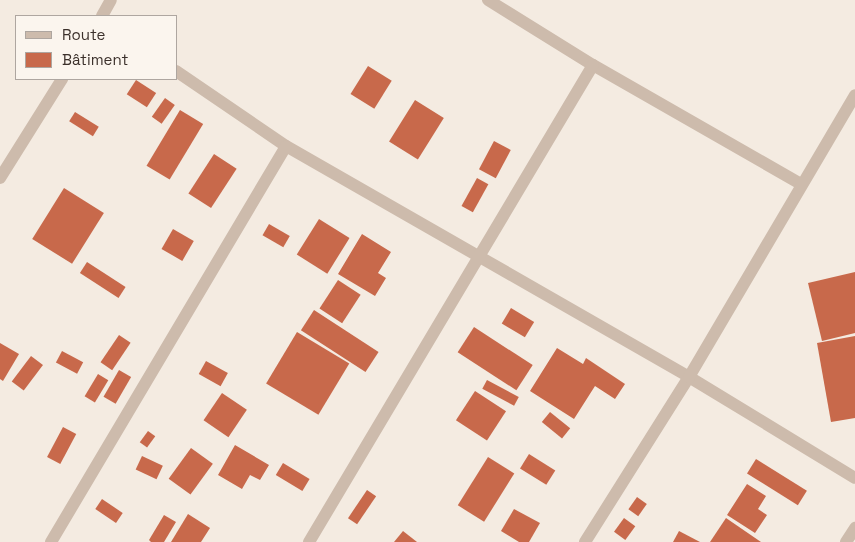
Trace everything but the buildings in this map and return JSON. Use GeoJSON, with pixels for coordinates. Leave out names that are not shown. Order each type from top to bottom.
{"type":"FeatureCollection","features":[{"type":"Feature","properties":{"kind":"street"},"geometry":{"type":"LineString","coordinates":[[103,15],[111,0]]}},
{"type":"Feature","properties":{"kind":"street"},"geometry":{"type":"LineString","coordinates":[[488,0],[592,65],[801,184]]}},
{"type":"Feature","properties":{"kind":"street"},"geometry":{"type":"LineString","coordinates":[[309,542],[592,65]]}},
{"type":"Feature","properties":{"kind":"street"},"geometry":{"type":"LineString","coordinates":[[178,72],[286,146],[478,259],[689,377],[855,478]]}},
{"type":"Feature","properties":{"kind":"street"},"geometry":{"type":"LineString","coordinates":[[0,178],[61,80]]}},
{"type":"Feature","properties":{"kind":"street"},"geometry":{"type":"LineString","coordinates":[[585,542],[689,377],[855,95]]}},
{"type":"Feature","properties":{"kind":"street"},"geometry":{"type":"LineString","coordinates":[[51,542],[286,146]]}},
{"type":"Feature","properties":{"kind":"street"},"geometry":{"type":"LineString","coordinates":[[846,542],[855,528]]}}]}
